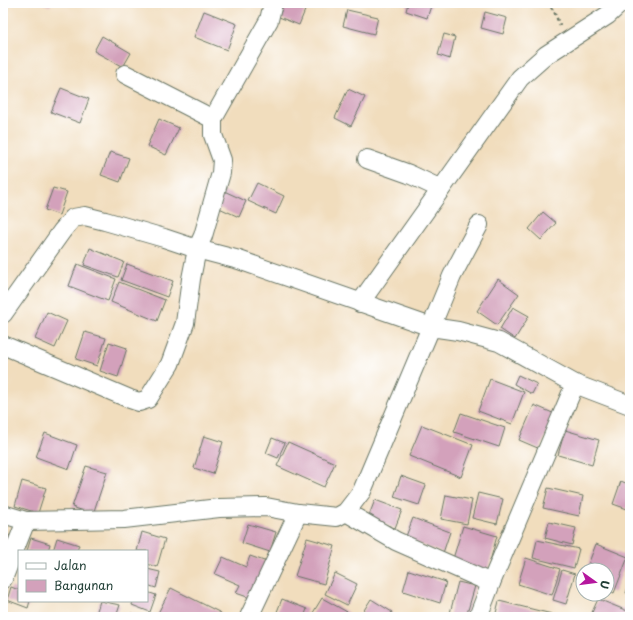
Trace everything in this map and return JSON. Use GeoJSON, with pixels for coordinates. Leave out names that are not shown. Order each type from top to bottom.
{"type":"FeatureCollection","features":[{"type":"Feature","properties":{"kind":"street"},"geometry":{"type":"LineString","coordinates":[[3,345],[130,399],[139,402],[148,399],[170,364],[184,323],[197,249],[203,236],[221,173],[222,160],[213,135],[213,118],[269,20],[273,3]]}},
{"type":"Feature","properties":{"kind":"street"},"geometry":{"type":"LineString","coordinates":[[360,303],[520,78],[546,55],[608,15],[621,3]]}},
{"type":"Feature","properties":{"kind":"street"},"geometry":{"type":"LineString","coordinates":[[125,74],[213,118]]}},
{"type":"Feature","properties":{"kind":"street"},"geometry":{"type":"LineString","coordinates":[[367,159],[409,174],[441,189]]}},
{"type":"Feature","properties":{"kind":"street"},"geometry":{"type":"LineString","coordinates":[[3,314],[62,231],[73,218],[85,216],[239,260],[431,327],[458,331],[499,342],[576,384],[630,405]]}},
{"type":"Feature","properties":{"kind":"street"},"geometry":{"type":"LineString","coordinates":[[3,514],[26,521],[124,519],[219,508],[266,507],[298,513],[337,517],[346,512],[362,491],[452,276],[479,225]]}},
{"type":"Feature","properties":{"kind":"street"},"geometry":{"type":"LineString","coordinates":[[478,617],[576,384]]}},
{"type":"Feature","properties":{"kind":"street"},"geometry":{"type":"LineString","coordinates":[[346,512],[396,541],[491,583]]}},
{"type":"Feature","properties":{"kind":"street"},"geometry":{"type":"LineString","coordinates":[[249,617],[298,513]]}},
{"type":"Feature","properties":{"kind":"street"},"geometry":{"type":"LineString","coordinates":[[3,579],[26,521]]}},
{"type":"Feature","properties":{"kind":"path"},"geometry":{"type":"LineString","coordinates":[[547,3],[554,11],[566,41]]}},
{"type":"Feature","properties":{"kind":"building"},"geometry":{"type":"Polygon","coordinates":[[[42,3],[51,3],[50,6],[42,3]]]}},
{"type":"Feature","properties":{"kind":"building"},"geometry":{"type":"Polygon","coordinates":[[[284,3],[308,3],[299,25],[279,17],[284,3]]]}},
{"type":"Feature","properties":{"kind":"building"},"geometry":{"type":"Polygon","coordinates":[[[408,3],[432,3],[427,18],[406,11],[408,3]]]}},
{"type":"Feature","properties":{"kind":"building"},"geometry":{"type":"Polygon","coordinates":[[[347,10],[378,17],[374,34],[343,26],[347,10]]]}},
{"type":"Feature","properties":{"kind":"building"},"geometry":{"type":"Polygon","coordinates":[[[204,11],[237,24],[227,50],[194,37],[204,11]]]}},
{"type":"Feature","properties":{"kind":"building"},"geometry":{"type":"Polygon","coordinates":[[[485,12],[507,18],[503,34],[481,28],[485,12]]]}},
{"type":"Feature","properties":{"kind":"building"},"geometry":{"type":"Polygon","coordinates":[[[444,34],[455,37],[450,59],[438,55],[444,34]]]}},
{"type":"Feature","properties":{"kind":"building"},"geometry":{"type":"Polygon","coordinates":[[[102,36],[131,53],[123,67],[94,51],[102,36]]]}},
{"type":"Feature","properties":{"kind":"building"},"geometry":{"type":"Polygon","coordinates":[[[61,88],[89,99],[80,123],[51,112],[61,88]]]}},
{"type":"Feature","properties":{"kind":"building"},"geometry":{"type":"Polygon","coordinates":[[[348,89],[365,97],[351,126],[335,118],[348,89]]]}},
{"type":"Feature","properties":{"kind":"building"},"geometry":{"type":"Polygon","coordinates":[[[159,119],[179,128],[166,155],[147,146],[159,119]]]}},
{"type":"Feature","properties":{"kind":"building"},"geometry":{"type":"Polygon","coordinates":[[[110,152],[129,158],[120,182],[101,175],[110,152]]]}},
{"type":"Feature","properties":{"kind":"building"},"geometry":{"type":"Polygon","coordinates":[[[257,183],[284,196],[276,214],[248,201],[257,183]]]}},
{"type":"Feature","properties":{"kind":"building"},"geometry":{"type":"Polygon","coordinates":[[[53,188],[67,192],[59,215],[45,210],[53,188]]]}},
{"type":"Feature","properties":{"kind":"building"},"geometry":{"type":"Polygon","coordinates":[[[224,191],[246,201],[239,217],[217,207],[224,191]]]}},
{"type":"Feature","properties":{"kind":"building"},"geometry":{"type":"Polygon","coordinates":[[[543,212],[556,223],[541,240],[529,229],[543,212]]]}},
{"type":"Feature","properties":{"kind":"building"},"geometry":{"type":"Polygon","coordinates":[[[90,248],[124,262],[118,277],[84,265],[90,248]]]}},
{"type":"Feature","properties":{"kind":"building"},"geometry":{"type":"Polygon","coordinates":[[[77,264],[116,279],[108,301],[69,286],[77,264]]]}},
{"type":"Feature","properties":{"kind":"building"},"geometry":{"type":"Polygon","coordinates":[[[127,264],[173,281],[167,297],[121,280],[127,264]]]}},
{"type":"Feature","properties":{"kind":"building"},"geometry":{"type":"Polygon","coordinates":[[[498,279],[519,294],[497,325],[477,311],[498,279]]]}},
{"type":"Feature","properties":{"kind":"building"},"geometry":{"type":"Polygon","coordinates":[[[119,282],[165,300],[157,321],[111,302],[119,282]]]}},
{"type":"Feature","properties":{"kind":"building"},"geometry":{"type":"Polygon","coordinates":[[[513,307],[529,316],[515,339],[500,329],[513,307]]]}},
{"type":"Feature","properties":{"kind":"building"},"geometry":{"type":"Polygon","coordinates":[[[47,312],[67,321],[55,348],[35,339],[47,312]]]}},
{"type":"Feature","properties":{"kind":"building"},"geometry":{"type":"Polygon","coordinates":[[[85,332],[106,338],[97,366],[76,359],[85,332]]]}},
{"type":"Feature","properties":{"kind":"building"},"geometry":{"type":"Polygon","coordinates":[[[109,342],[127,348],[118,377],[100,371],[109,342]]]}},
{"type":"Feature","properties":{"kind":"building"},"geometry":{"type":"Polygon","coordinates":[[[518,375],[537,384],[532,394],[514,384],[518,375]]]}},
{"type":"Feature","properties":{"kind":"building"},"geometry":{"type":"Polygon","coordinates":[[[490,379],[524,392],[512,424],[478,411],[490,379]]]}},
{"type":"Feature","properties":{"kind":"building"},"geometry":{"type":"Polygon","coordinates":[[[534,405],[555,414],[540,449],[519,440],[534,405]]]}},
{"type":"Feature","properties":{"kind":"building"},"geometry":{"type":"Polygon","coordinates":[[[461,413],[505,428],[499,447],[454,432],[461,413]]]}},
{"type":"Feature","properties":{"kind":"building"},"geometry":{"type":"Polygon","coordinates":[[[422,425],[473,445],[461,477],[409,456],[422,425]]]}},
{"type":"Feature","properties":{"kind":"building"},"geometry":{"type":"Polygon","coordinates":[[[565,430],[599,440],[592,465],[558,455],[565,430]]]}},
{"type":"Feature","properties":{"kind":"building"},"geometry":{"type":"Polygon","coordinates":[[[45,433],[77,445],[69,469],[36,457],[45,433]]]}},
{"type":"Feature","properties":{"kind":"building"},"geometry":{"type":"Polygon","coordinates":[[[204,436],[223,442],[213,474],[194,468],[204,436]]]}},
{"type":"Feature","properties":{"kind":"building"},"geometry":{"type":"Polygon","coordinates":[[[272,438],[285,443],[278,458],[266,453],[272,438]]]}},
{"type":"Feature","properties":{"kind":"building"},"geometry":{"type":"Polygon","coordinates":[[[288,442],[335,463],[324,487],[277,466],[288,442]]]}},
{"type":"Feature","properties":{"kind":"building"},"geometry":{"type":"Polygon","coordinates":[[[86,466],[107,472],[93,514],[72,507],[86,466]]]}},
{"type":"Feature","properties":{"kind":"building"},"geometry":{"type":"Polygon","coordinates":[[[401,476],[426,485],[419,505],[394,497],[401,476]]]}},
{"type":"Feature","properties":{"kind":"building"},"geometry":{"type":"Polygon","coordinates":[[[22,481],[46,488],[38,513],[15,506],[22,481]]]}},
{"type":"Feature","properties":{"kind":"building"},"geometry":{"type":"Polygon","coordinates":[[[621,481],[630,485],[630,510],[613,504],[621,481]]]}},
{"type":"Feature","properties":{"kind":"building"},"geometry":{"type":"Polygon","coordinates":[[[548,488],[583,496],[579,516],[543,508],[548,488]]]}},
{"type":"Feature","properties":{"kind":"building"},"geometry":{"type":"Polygon","coordinates":[[[478,493],[503,499],[497,524],[472,518],[478,493]]]}},
{"type":"Feature","properties":{"kind":"building"},"geometry":{"type":"Polygon","coordinates":[[[446,495],[472,500],[467,524],[441,519],[446,495]]]}},
{"type":"Feature","properties":{"kind":"building"},"geometry":{"type":"Polygon","coordinates":[[[375,500],[402,510],[395,528],[368,518],[375,500]]]}},
{"type":"Feature","properties":{"kind":"building"},"geometry":{"type":"Polygon","coordinates":[[[413,518],[450,532],[443,553],[405,539],[413,518]]]}},
{"type":"Feature","properties":{"kind":"building"},"geometry":{"type":"Polygon","coordinates":[[[549,522],[576,528],[572,545],[545,538],[549,522]]]}},
{"type":"Feature","properties":{"kind":"building"},"geometry":{"type":"Polygon","coordinates":[[[248,524],[276,532],[270,552],[242,543],[248,524]]]}},
{"type":"Feature","properties":{"kind":"building"},"geometry":{"type":"Polygon","coordinates":[[[463,526],[497,536],[487,572],[452,562],[463,526]]]}},
{"type":"Feature","properties":{"kind":"building"},"geometry":{"type":"Polygon","coordinates":[[[142,532],[165,539],[157,567],[148,564],[148,550],[137,550],[142,532]]]}},
{"type":"Feature","properties":{"kind":"building"},"geometry":{"type":"Polygon","coordinates":[[[3,533],[14,537],[3,562],[3,533]]]}},
{"type":"Feature","properties":{"kind":"building"},"geometry":{"type":"Polygon","coordinates":[[[31,538],[50,544],[48,550],[27,550],[31,538]]]}},
{"type":"Feature","properties":{"kind":"building"},"geometry":{"type":"Polygon","coordinates":[[[57,538],[79,545],[77,550],[53,550],[57,538]]]}},
{"type":"Feature","properties":{"kind":"building"},"geometry":{"type":"Polygon","coordinates":[[[307,538],[335,546],[324,584],[295,576],[307,538]]]}},
{"type":"Feature","properties":{"kind":"building"},"geometry":{"type":"Polygon","coordinates":[[[537,540],[579,549],[574,568],[533,558],[537,540]]]}},
{"type":"Feature","properties":{"kind":"building"},"geometry":{"type":"Polygon","coordinates":[[[596,544],[628,557],[615,590],[615,562],[589,562],[596,544]]]}},
{"type":"Feature","properties":{"kind":"building"},"geometry":{"type":"Polygon","coordinates":[[[250,556],[267,562],[253,599],[236,593],[240,585],[215,574],[223,557],[246,567],[250,556]]]}},
{"type":"Feature","properties":{"kind":"building"},"geometry":{"type":"Polygon","coordinates":[[[526,558],[560,569],[552,595],[518,584],[526,558]]]}},
{"type":"Feature","properties":{"kind":"building"},"geometry":{"type":"Polygon","coordinates":[[[148,569],[160,572],[156,588],[148,585],[148,569]]]}},
{"type":"Feature","properties":{"kind":"building"},"geometry":{"type":"Polygon","coordinates":[[[409,570],[446,582],[440,603],[403,591],[409,570]]]}},
{"type":"Feature","properties":{"kind":"building"},"geometry":{"type":"Polygon","coordinates":[[[562,570],[575,574],[566,604],[553,600],[562,570]]]}},
{"type":"Feature","properties":{"kind":"building"},"geometry":{"type":"Polygon","coordinates":[[[335,573],[357,584],[347,605],[325,594],[335,573]]]}},
{"type":"Feature","properties":{"kind":"building"},"geometry":{"type":"Polygon","coordinates":[[[458,582],[475,586],[466,617],[449,617],[458,582]]]}},
{"type":"Feature","properties":{"kind":"building"},"geometry":{"type":"Polygon","coordinates":[[[630,582],[630,594],[626,593],[630,582]]]}},
{"type":"Feature","properties":{"kind":"building"},"geometry":{"type":"Polygon","coordinates":[[[11,587],[18,590],[18,602],[30,602],[28,608],[7,600],[11,587]]]}},
{"type":"Feature","properties":{"kind":"building"},"geometry":{"type":"Polygon","coordinates":[[[171,588],[221,613],[219,617],[162,617],[157,615],[171,588]]]}},
{"type":"Feature","properties":{"kind":"building"},"geometry":{"type":"Polygon","coordinates":[[[148,592],[156,595],[150,612],[132,605],[133,602],[148,602],[148,592]]]}},
{"type":"Feature","properties":{"kind":"building"},"geometry":{"type":"Polygon","coordinates":[[[322,598],[349,613],[347,617],[311,616],[322,598]]]}},
{"type":"Feature","properties":{"kind":"building"},"geometry":{"type":"Polygon","coordinates":[[[282,599],[307,609],[304,617],[275,617],[282,599]]]}},
{"type":"Feature","properties":{"kind":"building"},"geometry":{"type":"Polygon","coordinates":[[[371,599],[392,612],[389,617],[365,617],[361,615],[371,599]]]}},
{"type":"Feature","properties":{"kind":"building"},"geometry":{"type":"Polygon","coordinates":[[[499,601],[552,614],[552,617],[495,617],[499,601]]]}},
{"type":"Feature","properties":{"kind":"building"},"geometry":{"type":"Polygon","coordinates":[[[100,602],[120,605],[116,617],[95,617],[100,602]]]}},
{"type":"Feature","properties":{"kind":"building"},"geometry":{"type":"Polygon","coordinates":[[[597,602],[605,602],[630,612],[630,617],[590,617],[597,602]]]}},
{"type":"Feature","properties":{"kind":"building"},"geometry":{"type":"Polygon","coordinates":[[[131,613],[144,617],[130,617],[131,613]]]}}]}
